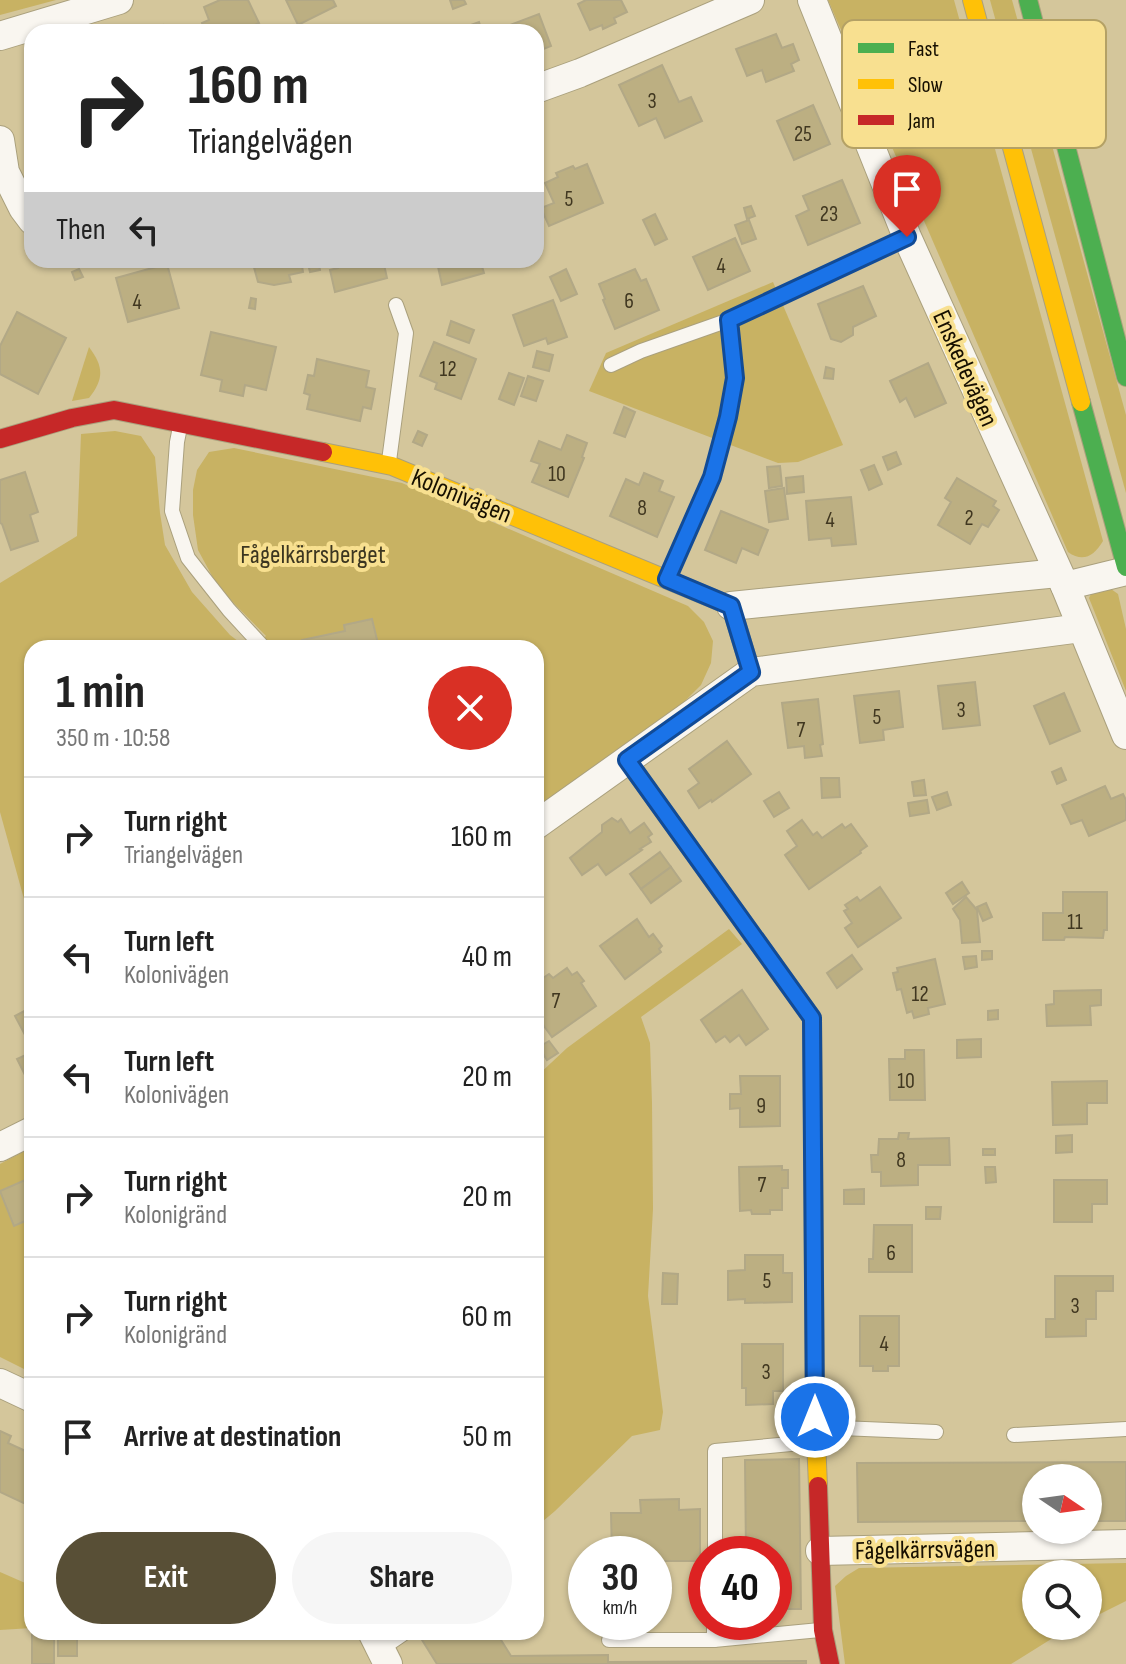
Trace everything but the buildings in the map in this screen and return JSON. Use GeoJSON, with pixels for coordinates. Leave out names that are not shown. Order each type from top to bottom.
{"type":"FeatureCollection","features":[{"type":"Feature","properties":{"kind":"street"},"geometry":{"type":"LineString","coordinates":[[544,86],[750,0]]}},
{"type":"Feature","properties":{"kind":"street","name":"Enskedevägen"},"geometry":{"type":"LineString","coordinates":[[812,0],[842,75]]}},
{"type":"Feature","properties":{"kind":"street"},"geometry":{"type":"LineString","coordinates":[[972,0],[977,20]]}},
{"type":"Feature","properties":{"kind":"street"},"geometry":{"type":"LineString","coordinates":[[1028,0],[1033,20]]}},
{"type":"Feature","properties":{"kind":"street"},"geometry":{"type":"LineString","coordinates":[[37,24],[105,2]]}},
{"type":"Feature","properties":{"kind":"street"},"geometry":{"type":"LineString","coordinates":[[0,36],[24,28]]}},
{"type":"Feature","properties":{"kind":"street"},"geometry":{"type":"LineString","coordinates":[[0,140],[5,172],[24,209]]}},
{"type":"Feature","properties":{"kind":"street","name":"Enskedevägen"},"geometry":{"type":"LineString","coordinates":[[871,148],[907,237],[1062,580],[1126,735]]}},
{"type":"Feature","properties":{"kind":"street"},"geometry":{"type":"LineString","coordinates":[[1012,148],[1126,569]]}},
{"type":"Feature","properties":{"kind":"street"},"geometry":{"type":"LineString","coordinates":[[1066,148],[1126,377]]}},
{"type":"Feature","properties":{"kind":"street","name":"Kolonivägen"},"geometry":{"type":"LineString","coordinates":[[0,439],[72,418],[114,410],[389,465],[731,606],[1062,580],[1126,569]]}},
{"type":"Feature","properties":{"kind":"street"},"geometry":{"type":"LineString","coordinates":[[731,606],[751,672]]}},
{"type":"Feature","properties":{"kind":"street"},"geometry":{"type":"LineString","coordinates":[[544,819],[751,672],[1081,628]]}},
{"type":"Feature","properties":{"kind":"street","name":"Fågelkärrsvägen"},"geometry":{"type":"LineString","coordinates":[[627,760],[812,1018],[816,1435],[823,1630],[830,1664]]}},
{"type":"Feature","properties":{"kind":"street"},"geometry":{"type":"LineString","coordinates":[[0,1147],[24,1135]]}},
{"type":"Feature","properties":{"kind":"street"},"geometry":{"type":"LineString","coordinates":[[0,1383],[24,1394]]}},
{"type":"Feature","properties":{"kind":"street","name":"Fågelkärrsvägen"},"geometry":{"type":"LineString","coordinates":[[820,1551],[1126,1544]]}},
{"type":"Feature","properties":{"kind":"lane"},"geometry":{"type":"LineString","coordinates":[[611,365],[729,320],[907,237]]}},
{"type":"Feature","properties":{"kind":"lane"},"geometry":{"type":"LineString","coordinates":[[389,465],[406,333],[396,305]]}},
{"type":"Feature","properties":{"kind":"lane"},"geometry":{"type":"LineString","coordinates":[[667,579],[712,477],[728,417],[735,378],[729,320]]}},
{"type":"Feature","properties":{"kind":"lane"},"geometry":{"type":"LineString","coordinates":[[181,423],[172,511],[188,558],[257,640]]}},
{"type":"Feature","properties":{"kind":"lane"},"geometry":{"type":"LineString","coordinates":[[1014,1435],[1126,1429]]}},
{"type":"Feature","properties":{"kind":"lane"},"geometry":{"type":"LineString","coordinates":[[715,1536],[715,1451],[816,1435],[936,1432]]}},
{"type":"Feature","properties":{"kind":"lane"},"geometry":{"type":"LineString","coordinates":[[792,1633],[823,1630]]}},
{"type":"Feature","properties":{"kind":"green space"},"geometry":{"type":"Polygon","coordinates":[[[0,0],[56,0],[0,15],[0,0]]]}},
{"type":"Feature","properties":{"kind":"green space"},"geometry":{"type":"Polygon","coordinates":[[[828,0],[954,0],[960,20],[842,20],[842,32],[828,0]]]}},
{"type":"Feature","properties":{"kind":"green space"},"geometry":{"type":"Polygon","coordinates":[[[990,0],[1012,0],[1017,20],[996,20],[990,0]]]}},
{"type":"Feature","properties":{"kind":"green space"},"geometry":{"type":"Polygon","coordinates":[[[892,148],[995,148],[1103,541],[1088,556],[1079,557],[1068,552],[892,148]]]}},
{"type":"Feature","properties":{"kind":"green space"},"geometry":{"type":"Polygon","coordinates":[[[1031,148],[1053,148],[1126,415],[1126,493],[1031,148]]]}},
{"type":"Feature","properties":{"kind":"green space"},"geometry":{"type":"Polygon","coordinates":[[[773,282],[843,445],[798,462],[778,463],[589,391],[606,353],[773,282]]]}},
{"type":"Feature","properties":{"kind":"green space"},"geometry":{"type":"Polygon","coordinates":[[[89,347],[100,367],[100,379],[89,398],[72,401],[89,347]]]}},
{"type":"Feature","properties":{"kind":"green space","name":"Fågelkärrsberget"},"geometry":{"type":"Polygon","coordinates":[[[115,431],[141,436],[155,457],[165,545],[192,592],[237,640],[24,640],[24,899],[0,812],[0,583],[77,536],[81,434],[115,431]]]}},
{"type":"Feature","properties":{"kind":"green space","name":"Fågelkärrsberget"},"geometry":{"type":"Polygon","coordinates":[[[234,448],[402,483],[688,606],[704,622],[713,641],[711,663],[701,685],[674,712],[544,805],[544,640],[261,640],[266,636],[218,587],[198,550],[193,490],[197,470],[209,452],[234,448]]]}},
{"type":"Feature","properties":{"kind":"green space"},"geometry":{"type":"Polygon","coordinates":[[[1100,587],[1118,594],[1126,629],[1126,691],[1089,598],[1093,590],[1100,587]]]}},
{"type":"Feature","properties":{"kind":"green space"},"geometry":{"type":"Polygon","coordinates":[[[729,929],[742,944],[641,1017],[650,1043],[653,1209],[648,1296],[663,1412],[660,1430],[632,1436],[544,1520],[544,1070],[567,1048],[729,929]]]}},
{"type":"Feature","properties":{"kind":"green space"},"geometry":{"type":"Polygon","coordinates":[[[24,1151],[24,1369],[0,1357],[0,1164],[24,1151]]]}},
{"type":"Feature","properties":{"kind":"green space"},"geometry":{"type":"Polygon","coordinates":[[[1102,1563],[1126,1563],[1126,1601],[1102,1613],[1102,1563]]]}},
{"type":"Feature","properties":{"kind":"green space"},"geometry":{"type":"Polygon","coordinates":[[[1022,1565],[1022,1640],[1050,1640],[1011,1664],[845,1664],[835,1586],[859,1568],[1022,1565]]]}},
{"type":"Feature","properties":{"kind":"green space"},"geometry":{"type":"Polygon","coordinates":[[[0,1572],[24,1582],[24,1628],[0,1630],[0,1572]]]}},
{"type":"Feature","properties":{"kind":"traffic: fast"},"geometry":{"type":"LineString","coordinates":[[1028,0],[1033,20]]}},
{"type":"Feature","properties":{"kind":"traffic: fast"},"geometry":{"type":"LineString","coordinates":[[1066,148],[1126,377]]}},
{"type":"Feature","properties":{"kind":"traffic: fast"},"geometry":{"type":"LineString","coordinates":[[1081,402],[1126,567]]}},
{"type":"Feature","properties":{"kind":"traffic: fast"},"geometry":{"type":"LineString","coordinates":[[627,760],[812,1018],[813,1118]]}},
{"type":"Feature","properties":{"kind":"traffic: slow"},"geometry":{"type":"LineString","coordinates":[[972,0],[977,20]]}},
{"type":"Feature","properties":{"kind":"traffic: slow"},"geometry":{"type":"LineString","coordinates":[[1012,148],[1081,402]]}},
{"type":"Feature","properties":{"kind":"traffic: slow"},"geometry":{"type":"LineString","coordinates":[[323,452],[392,466],[731,606],[751,672]]}},
{"type":"Feature","properties":{"kind":"traffic: slow"},"geometry":{"type":"LineString","coordinates":[[813,1118],[818,1486]]}},
{"type":"Feature","properties":{"kind":"traffic: jam"},"geometry":{"type":"LineString","coordinates":[[0,439],[72,418],[114,410],[323,452]]}},
{"type":"Feature","properties":{"kind":"traffic: jam"},"geometry":{"type":"LineString","coordinates":[[818,1486],[823,1630],[830,1664]]}},
{"type":"Feature","properties":{"kind":"route"},"geometry":{"type":"LineString","coordinates":[[815,1417],[812,1018],[627,760],[751,672],[731,606],[667,579],[712,477],[728,417],[735,378],[729,320],[907,237]]}}]}
